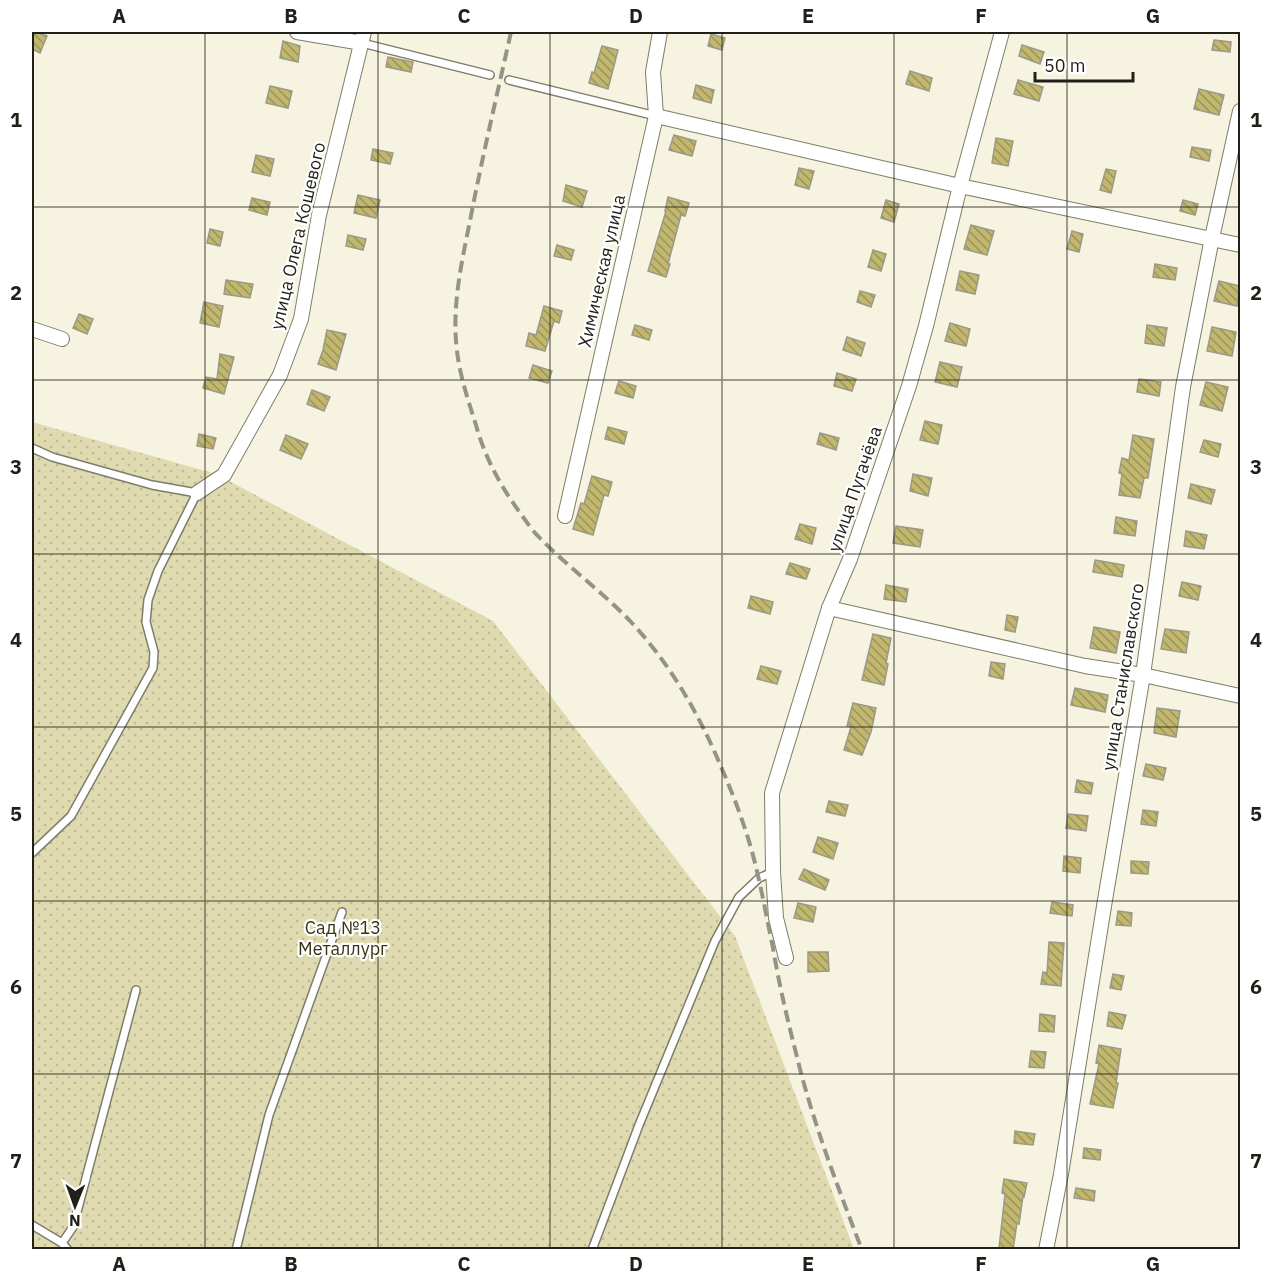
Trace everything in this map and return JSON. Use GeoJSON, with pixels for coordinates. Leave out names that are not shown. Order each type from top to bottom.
{"type":"FeatureCollection","features":[{"type":"Feature","properties":{"kind":"street"},"geometry":{"type":"LineString","coordinates":[[297,32],[363,38]]}},
{"type":"Feature","properties":{"kind":"street","name":"Химическая улица"},"geometry":{"type":"LineString","coordinates":[[565,516],[656,116],[653,72],[660,32]]}},
{"type":"Feature","properties":{"kind":"street","name":"улица Пугачёва"},"geometry":{"type":"LineString","coordinates":[[786,958],[776,918],[772,793],[830,608],[850,559],[909,386],[1002,32]]}},
{"type":"Feature","properties":{"kind":"street","name":"улица Олега Кошевого"},"geometry":{"type":"LineString","coordinates":[[198,493],[224,475],[280,375],[301,318],[320,215],[363,38]]}},
{"type":"Feature","properties":{"kind":"street","name":"улица Станиславского"},"geometry":{"type":"LineString","coordinates":[[1046,1250],[1061,1174],[1143,675],[1184,387],[1212,238],[1240,111]]}},
{"type":"Feature","properties":{"kind":"street"},"geometry":{"type":"LineString","coordinates":[[656,116],[960,186],[1240,245]]}},
{"type":"Feature","properties":{"kind":"street"},"geometry":{"type":"LineString","coordinates":[[32,330],[62,339]]}},
{"type":"Feature","properties":{"kind":"street"},"geometry":{"type":"LineString","coordinates":[[830,608],[1085,666],[1143,675],[1240,696]]}},
{"type":"Feature","properties":{"kind":"lane"},"geometry":{"type":"LineString","coordinates":[[363,38],[490,75]]}},
{"type":"Feature","properties":{"kind":"lane"},"geometry":{"type":"LineString","coordinates":[[509,80],[656,116]]}},
{"type":"Feature","properties":{"kind":"lane"},"geometry":{"type":"LineString","coordinates":[[32,448],[52,457],[152,485],[198,493],[158,571],[147,600],[146,622],[154,651],[153,668],[71,816],[32,853]]}},
{"type":"Feature","properties":{"kind":"lane"},"geometry":{"type":"LineString","coordinates":[[592,1250],[639,1125],[715,941],[739,897],[759,879],[773,872]]}},
{"type":"Feature","properties":{"kind":"lane"},"geometry":{"type":"LineString","coordinates":[[236,1250],[268,1115],[342,912]]}},
{"type":"Feature","properties":{"kind":"lane"},"geometry":{"type":"LineString","coordinates":[[62,1243],[73,1227],[136,990]]}},
{"type":"Feature","properties":{"kind":"lane"},"geometry":{"type":"LineString","coordinates":[[32,1225],[62,1243],[68,1250]]}},
{"type":"Feature","properties":{"kind":"green space","name":"Сад №13 Металлург"},"geometry":{"type":"Polygon","coordinates":[[[32,422],[216,474],[493,621],[735,936],[854,1249],[32,1249],[32,422]]]}},
{"type":"Feature","properties":{"kind":"building"},"geometry":{"type":"Polygon","coordinates":[[[32,32],[47,36],[40,53],[32,49],[32,32]]]}},
{"type":"Feature","properties":{"kind":"building"},"geometry":{"type":"Polygon","coordinates":[[[711,34],[725,38],[722,50],[708,46],[711,34]]]}},
{"type":"Feature","properties":{"kind":"building"},"geometry":{"type":"Polygon","coordinates":[[[1214,40],[1231,42],[1230,52],[1212,50],[1214,40]]]}},
{"type":"Feature","properties":{"kind":"building"},"geometry":{"type":"Polygon","coordinates":[[[283,41],[300,46],[298,62],[280,58],[283,41]]]}},
{"type":"Feature","properties":{"kind":"building"},"geometry":{"type":"Polygon","coordinates":[[[1022,45],[1044,52],[1040,64],[1019,56],[1022,45]]]}},
{"type":"Feature","properties":{"kind":"building"},"geometry":{"type":"Polygon","coordinates":[[[602,46],[618,50],[608,89],[589,83],[602,46]]]}},
{"type":"Feature","properties":{"kind":"building"},"geometry":{"type":"Polygon","coordinates":[[[388,57],[413,62],[411,72],[386,67],[388,57]]]}},
{"type":"Feature","properties":{"kind":"building"},"geometry":{"type":"Polygon","coordinates":[[[910,71],[932,78],[929,91],[906,84],[910,71]]]}},
{"type":"Feature","properties":{"kind":"building"},"geometry":{"type":"Polygon","coordinates":[[[1018,80],[1043,87],[1039,101],[1014,94],[1018,80]]]}},
{"type":"Feature","properties":{"kind":"building"},"geometry":{"type":"Polygon","coordinates":[[[696,85],[714,90],[711,103],[693,98],[696,85]]]}},
{"type":"Feature","properties":{"kind":"building"},"geometry":{"type":"Polygon","coordinates":[[[270,86],[292,91],[288,108],[266,103],[270,86]]]}},
{"type":"Feature","properties":{"kind":"building"},"geometry":{"type":"Polygon","coordinates":[[[1199,89],[1224,95],[1219,115],[1194,109],[1199,89]]]}},
{"type":"Feature","properties":{"kind":"building"},"geometry":{"type":"Polygon","coordinates":[[[674,135],[696,141],[692,156],[669,150],[674,135]]]}},
{"type":"Feature","properties":{"kind":"building"},"geometry":{"type":"Polygon","coordinates":[[[996,138],[1013,141],[1008,166],[992,163],[996,138]]]}},
{"type":"Feature","properties":{"kind":"building"},"geometry":{"type":"Polygon","coordinates":[[[1192,147],[1211,150],[1209,161],[1190,157],[1192,147]]]}},
{"type":"Feature","properties":{"kind":"building"},"geometry":{"type":"Polygon","coordinates":[[[373,149],[393,153],[390,164],[371,160],[373,149]]]}},
{"type":"Feature","properties":{"kind":"building"},"geometry":{"type":"Polygon","coordinates":[[[256,155],[274,159],[270,176],[252,172],[256,155]]]}},
{"type":"Feature","properties":{"kind":"building"},"geometry":{"type":"Polygon","coordinates":[[[799,168],[814,171],[809,189],[795,185],[799,168]]]}},
{"type":"Feature","properties":{"kind":"building"},"geometry":{"type":"Polygon","coordinates":[[[1106,169],[1116,171],[1111,193],[1100,190],[1106,169]]]}},
{"type":"Feature","properties":{"kind":"building"},"geometry":{"type":"Polygon","coordinates":[[[566,185],[587,191],[582,207],[563,201],[566,185]]]}},
{"type":"Feature","properties":{"kind":"building"},"geometry":{"type":"Polygon","coordinates":[[[358,195],[380,200],[376,218],[354,213],[358,195]]]}},
{"type":"Feature","properties":{"kind":"building"},"geometry":{"type":"Polygon","coordinates":[[[668,197],[689,203],[685,216],[681,215],[666,277],[648,271],[668,197]]]}},
{"type":"Feature","properties":{"kind":"building"},"geometry":{"type":"Polygon","coordinates":[[[252,198],[270,202],[267,215],[249,210],[252,198]]]}},
{"type":"Feature","properties":{"kind":"building"},"geometry":{"type":"Polygon","coordinates":[[[886,200],[899,204],[894,222],[881,218],[886,200]]]}},
{"type":"Feature","properties":{"kind":"building"},"geometry":{"type":"Polygon","coordinates":[[[1183,200],[1198,204],[1195,215],[1180,211],[1183,200]]]}},
{"type":"Feature","properties":{"kind":"building"},"geometry":{"type":"Polygon","coordinates":[[[971,225],[994,231],[987,255],[964,249],[971,225]]]}},
{"type":"Feature","properties":{"kind":"building"},"geometry":{"type":"Polygon","coordinates":[[[210,229],[223,232],[220,246],[207,243],[210,229]]]}},
{"type":"Feature","properties":{"kind":"building"},"geometry":{"type":"Polygon","coordinates":[[[1072,231],[1083,234],[1079,252],[1067,249],[1072,231]]]}},
{"type":"Feature","properties":{"kind":"building"},"geometry":{"type":"Polygon","coordinates":[[[348,235],[366,239],[363,250],[346,246],[348,235]]]}},
{"type":"Feature","properties":{"kind":"building"},"geometry":{"type":"Polygon","coordinates":[[[557,245],[574,250],[571,260],[554,256],[557,245]]]}},
{"type":"Feature","properties":{"kind":"building"},"geometry":{"type":"Polygon","coordinates":[[[873,250],[886,254],[881,271],[868,267],[873,250]]]}},
{"type":"Feature","properties":{"kind":"building"},"geometry":{"type":"Polygon","coordinates":[[[1155,264],[1177,268],[1175,280],[1153,277],[1155,264]]]}},
{"type":"Feature","properties":{"kind":"building"},"geometry":{"type":"Polygon","coordinates":[[[960,271],[979,275],[975,294],[956,290],[960,271]]]}},
{"type":"Feature","properties":{"kind":"building"},"geometry":{"type":"Polygon","coordinates":[[[226,280],[253,284],[250,298],[224,294],[226,280]]]}},
{"type":"Feature","properties":{"kind":"building"},"geometry":{"type":"Polygon","coordinates":[[[1219,281],[1240,286],[1237,306],[1214,301],[1219,281]]]}},
{"type":"Feature","properties":{"kind":"building"},"geometry":{"type":"Polygon","coordinates":[[[860,291],[875,295],[871,307],[857,302],[860,291]]]}},
{"type":"Feature","properties":{"kind":"building"},"geometry":{"type":"Polygon","coordinates":[[[204,302],[223,306],[219,327],[200,323],[204,302]]]}},
{"type":"Feature","properties":{"kind":"building"},"geometry":{"type":"Polygon","coordinates":[[[544,306],[562,311],[559,323],[554,321],[545,351],[526,346],[529,333],[536,335],[544,306]]]}},
{"type":"Feature","properties":{"kind":"building"},"geometry":{"type":"Polygon","coordinates":[[[79,314],[93,319],[87,334],[73,328],[79,314]]]}},
{"type":"Feature","properties":{"kind":"building"},"geometry":{"type":"Polygon","coordinates":[[[950,323],[970,329],[966,346],[945,341],[950,323]]]}},
{"type":"Feature","properties":{"kind":"building"},"geometry":{"type":"Polygon","coordinates":[[[635,325],[652,330],[649,340],[632,335],[635,325]]]}},
{"type":"Feature","properties":{"kind":"building"},"geometry":{"type":"Polygon","coordinates":[[[1147,325],[1167,328],[1164,346],[1145,343],[1147,325]]]}},
{"type":"Feature","properties":{"kind":"building"},"geometry":{"type":"Polygon","coordinates":[[[1212,327],[1236,332],[1232,356],[1207,351],[1212,327]]]}},
{"type":"Feature","properties":{"kind":"building"},"geometry":{"type":"Polygon","coordinates":[[[327,330],[346,334],[336,370],[318,364],[327,330]]]}},
{"type":"Feature","properties":{"kind":"building"},"geometry":{"type":"Polygon","coordinates":[[[847,337],[865,343],[861,356],[843,350],[847,337]]]}},
{"type":"Feature","properties":{"kind":"building"},"geometry":{"type":"Polygon","coordinates":[[[220,354],[234,357],[224,394],[203,388],[206,377],[217,379],[220,354]]]}},
{"type":"Feature","properties":{"kind":"building"},"geometry":{"type":"Polygon","coordinates":[[[940,362],[962,367],[957,387],[935,382],[940,362]]]}},
{"type":"Feature","properties":{"kind":"building"},"geometry":{"type":"Polygon","coordinates":[[[533,365],[552,371],[548,383],[529,378],[533,365]]]}},
{"type":"Feature","properties":{"kind":"building"},"geometry":{"type":"Polygon","coordinates":[[[837,373],[856,379],[852,391],[834,386],[837,373]]]}},
{"type":"Feature","properties":{"kind":"building"},"geometry":{"type":"Polygon","coordinates":[[[1139,379],[1161,382],[1159,396],[1137,392],[1139,379]]]}},
{"type":"Feature","properties":{"kind":"building"},"geometry":{"type":"Polygon","coordinates":[[[619,381],[636,386],[633,398],[615,393],[619,381]]]}},
{"type":"Feature","properties":{"kind":"building"},"geometry":{"type":"Polygon","coordinates":[[[1206,382],[1228,387],[1222,411],[1200,405],[1206,382]]]}},
{"type":"Feature","properties":{"kind":"building"},"geometry":{"type":"Polygon","coordinates":[[[312,390],[330,397],[324,411],[307,404],[312,390]]]}},
{"type":"Feature","properties":{"kind":"building"},"geometry":{"type":"Polygon","coordinates":[[[925,421],[942,425],[938,444],[920,440],[925,421]]]}},
{"type":"Feature","properties":{"kind":"building"},"geometry":{"type":"Polygon","coordinates":[[[608,427],[627,432],[624,444],[605,439],[608,427]]]}},
{"type":"Feature","properties":{"kind":"building"},"geometry":{"type":"Polygon","coordinates":[[[820,433],[839,438],[836,450],[817,444],[820,433]]]}},
{"type":"Feature","properties":{"kind":"building"},"geometry":{"type":"Polygon","coordinates":[[[199,434],[216,438],[213,449],[197,446],[199,434]]]}},
{"type":"Feature","properties":{"kind":"building"},"geometry":{"type":"Polygon","coordinates":[[[286,435],[308,444],[301,459],[280,450],[286,435]]]}},
{"type":"Feature","properties":{"kind":"building"},"geometry":{"type":"Polygon","coordinates":[[[1133,435],[1154,439],[1148,478],[1144,478],[1140,498],[1119,495],[1122,458],[1129,460],[1133,435]]]}},
{"type":"Feature","properties":{"kind":"building"},"geometry":{"type":"Polygon","coordinates":[[[1204,440],[1221,444],[1218,457],[1200,452],[1204,440]]]}},
{"type":"Feature","properties":{"kind":"building"},"geometry":{"type":"Polygon","coordinates":[[[913,474],[932,478],[928,496],[910,491],[913,474]]]}},
{"type":"Feature","properties":{"kind":"building"},"geometry":{"type":"Polygon","coordinates":[[[592,476],[612,482],[608,496],[604,495],[593,535],[573,529],[581,503],[584,504],[592,476]]]}},
{"type":"Feature","properties":{"kind":"building"},"geometry":{"type":"Polygon","coordinates":[[[1191,484],[1215,490],[1211,504],[1188,498],[1191,484]]]}},
{"type":"Feature","properties":{"kind":"building"},"geometry":{"type":"Polygon","coordinates":[[[1116,517],[1137,521],[1135,536],[1114,533],[1116,517]]]}},
{"type":"Feature","properties":{"kind":"building"},"geometry":{"type":"Polygon","coordinates":[[[800,524],[816,528],[812,544],[795,539],[800,524]]]}},
{"type":"Feature","properties":{"kind":"building"},"geometry":{"type":"Polygon","coordinates":[[[896,526],[923,530],[920,547],[893,543],[896,526]]]}},
{"type":"Feature","properties":{"kind":"building"},"geometry":{"type":"Polygon","coordinates":[[[1186,531],[1207,535],[1204,549],[1184,546],[1186,531]]]}},
{"type":"Feature","properties":{"kind":"building"},"geometry":{"type":"Polygon","coordinates":[[[1095,560],[1124,565],[1122,577],[1093,572],[1095,560]]]}},
{"type":"Feature","properties":{"kind":"building"},"geometry":{"type":"Polygon","coordinates":[[[790,563],[810,569],[806,579],[786,574],[790,563]]]}},
{"type":"Feature","properties":{"kind":"building"},"geometry":{"type":"Polygon","coordinates":[[[1182,582],[1201,586],[1198,600],[1179,596],[1182,582]]]}},
{"type":"Feature","properties":{"kind":"building"},"geometry":{"type":"Polygon","coordinates":[[[886,585],[908,589],[906,602],[884,599],[886,585]]]}},
{"type":"Feature","properties":{"kind":"building"},"geometry":{"type":"Polygon","coordinates":[[[751,596],[773,602],[770,614],[748,608],[751,596]]]}},
{"type":"Feature","properties":{"kind":"building"},"geometry":{"type":"Polygon","coordinates":[[[1007,615],[1018,617],[1015,632],[1005,630],[1007,615]]]}},
{"type":"Feature","properties":{"kind":"building"},"geometry":{"type":"Polygon","coordinates":[[[1094,627],[1120,632],[1116,653],[1090,648],[1094,627]]]}},
{"type":"Feature","properties":{"kind":"building"},"geometry":{"type":"Polygon","coordinates":[[[1165,629],[1189,632],[1186,653],[1161,649],[1165,629]]]}},
{"type":"Feature","properties":{"kind":"building"},"geometry":{"type":"Polygon","coordinates":[[[873,634],[891,638],[884,685],[862,680],[873,634]]]}},
{"type":"Feature","properties":{"kind":"building"},"geometry":{"type":"Polygon","coordinates":[[[991,662],[1005,664],[1003,679],[989,676],[991,662]]]}},
{"type":"Feature","properties":{"kind":"building"},"geometry":{"type":"Polygon","coordinates":[[[761,666],[781,671],[777,684],[757,679],[761,666]]]}},
{"type":"Feature","properties":{"kind":"building"},"geometry":{"type":"Polygon","coordinates":[[[1075,688],[1108,695],[1105,712],[1071,705],[1075,688]]]}},
{"type":"Feature","properties":{"kind":"building"},"geometry":{"type":"Polygon","coordinates":[[[853,703],[876,708],[871,732],[862,755],[844,750],[851,727],[847,726],[853,703]]]}},
{"type":"Feature","properties":{"kind":"building"},"geometry":{"type":"Polygon","coordinates":[[[1157,708],[1180,711],[1176,737],[1154,733],[1157,708]]]}},
{"type":"Feature","properties":{"kind":"building"},"geometry":{"type":"Polygon","coordinates":[[[1146,764],[1166,768],[1163,780],[1143,776],[1146,764]]]}},
{"type":"Feature","properties":{"kind":"building"},"geometry":{"type":"Polygon","coordinates":[[[1077,780],[1093,783],[1091,794],[1075,792],[1077,780]]]}},
{"type":"Feature","properties":{"kind":"building"},"geometry":{"type":"Polygon","coordinates":[[[829,801],[848,805],[845,816],[826,812],[829,801]]]}},
{"type":"Feature","properties":{"kind":"building"},"geometry":{"type":"Polygon","coordinates":[[[1143,810],[1158,812],[1156,826],[1141,824],[1143,810]]]}},
{"type":"Feature","properties":{"kind":"building"},"geometry":{"type":"Polygon","coordinates":[[[1068,814],[1088,816],[1086,831],[1066,828],[1068,814]]]}},
{"type":"Feature","properties":{"kind":"building"},"geometry":{"type":"Polygon","coordinates":[[[818,837],[838,843],[833,859],[813,852],[818,837]]]}},
{"type":"Feature","properties":{"kind":"building"},"geometry":{"type":"Polygon","coordinates":[[[1064,856],[1081,858],[1080,873],[1063,871],[1064,856]]]}},
{"type":"Feature","properties":{"kind":"building"},"geometry":{"type":"Polygon","coordinates":[[[1131,861],[1149,862],[1148,874],[1131,873],[1131,861]]]}},
{"type":"Feature","properties":{"kind":"building"},"geometry":{"type":"Polygon","coordinates":[[[804,869],[829,880],[825,890],[799,879],[804,869]]]}},
{"type":"Feature","properties":{"kind":"building"},"geometry":{"type":"Polygon","coordinates":[[[1052,902],[1073,905],[1072,916],[1050,913],[1052,902]]]}},
{"type":"Feature","properties":{"kind":"building"},"geometry":{"type":"Polygon","coordinates":[[[798,903],[816,907],[813,922],[794,918],[798,903]]]}},
{"type":"Feature","properties":{"kind":"building"},"geometry":{"type":"Polygon","coordinates":[[[1118,911],[1132,913],[1131,926],[1116,925],[1118,911]]]}},
{"type":"Feature","properties":{"kind":"building"},"geometry":{"type":"Polygon","coordinates":[[[1049,942],[1064,943],[1061,986],[1041,984],[1043,972],[1047,973],[1049,942]]]}},
{"type":"Feature","properties":{"kind":"building"},"geometry":{"type":"Polygon","coordinates":[[[808,952],[828,952],[829,971],[808,972],[808,952]]]}},
{"type":"Feature","properties":{"kind":"building"},"geometry":{"type":"Polygon","coordinates":[[[1113,974],[1124,976],[1121,990],[1110,988],[1113,974]]]}},
{"type":"Feature","properties":{"kind":"building"},"geometry":{"type":"Polygon","coordinates":[[[1109,1012],[1126,1015],[1122,1029],[1107,1026],[1109,1012]]]}},
{"type":"Feature","properties":{"kind":"building"},"geometry":{"type":"Polygon","coordinates":[[[1040,1014],[1055,1016],[1054,1032],[1039,1031],[1040,1014]]]}},
{"type":"Feature","properties":{"kind":"building"},"geometry":{"type":"Polygon","coordinates":[[[1099,1045],[1121,1049],[1113,1108],[1090,1104],[1099,1064],[1096,1063],[1099,1045]]]}},
{"type":"Feature","properties":{"kind":"building"},"geometry":{"type":"Polygon","coordinates":[[[1031,1051],[1046,1052],[1044,1068],[1029,1067],[1031,1051]]]}},
{"type":"Feature","properties":{"kind":"building"},"geometry":{"type":"Polygon","coordinates":[[[1015,1131],[1035,1134],[1033,1145],[1014,1143],[1015,1131]]]}},
{"type":"Feature","properties":{"kind":"building"},"geometry":{"type":"Polygon","coordinates":[[[1084,1148],[1101,1150],[1100,1160],[1083,1158],[1084,1148]]]}},
{"type":"Feature","properties":{"kind":"building"},"geometry":{"type":"Polygon","coordinates":[[[1004,1179],[1027,1183],[1013,1250],[999,1248],[1005,1194],[1002,1193],[1004,1179]]]}},
{"type":"Feature","properties":{"kind":"building"},"geometry":{"type":"Polygon","coordinates":[[[1076,1188],[1095,1191],[1094,1201],[1074,1198],[1076,1188]]]}},
{"type":"Feature","properties":{"kind":"railway"},"geometry":{"type":"LineString","coordinates":[[511,32],[475,197],[457,296],[456,341],[466,394],[489,461],[514,504],[537,535],[620,611],[659,655],[694,710],[713,749],[736,803],[752,851],[786,1014],[802,1078],[834,1177],[862,1250]]}}]}
